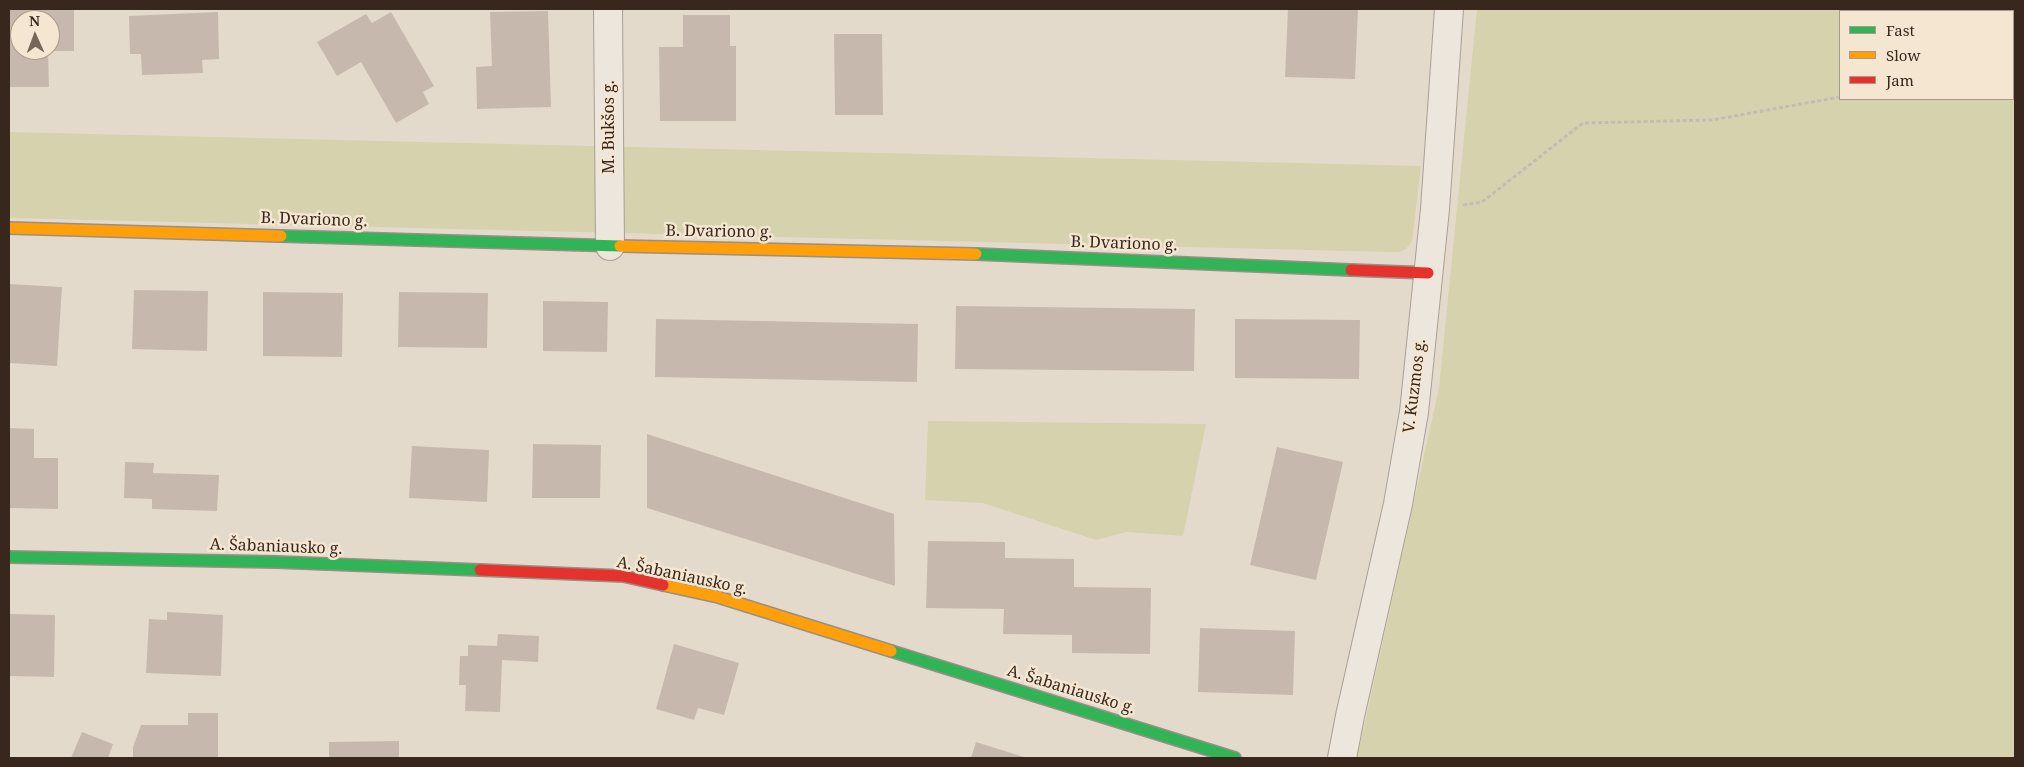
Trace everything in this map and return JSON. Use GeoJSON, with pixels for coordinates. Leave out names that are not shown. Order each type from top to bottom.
{"type":"FeatureCollection","features":[{"type":"Feature","properties":{"kind":"street","name":"M. Bukšos g."},"geometry":{"type":"LineString","coordinates":[[608,9],[610,246]]}},
{"type":"Feature","properties":{"kind":"street","name":"V. Kuzmos g."},"geometry":{"type":"LineString","coordinates":[[1342,758],[1398,504],[1414,412],[1435,209],[1448,9]]}},
{"type":"Feature","properties":{"kind":"street","name":"B. Dvariono g."},"geometry":{"type":"LineString","coordinates":[[9,228],[610,246],[937,252],[1428,273]]}},
{"type":"Feature","properties":{"kind":"street","name":"A. Šabaniausko g."},"geometry":{"type":"LineString","coordinates":[[9,557],[276,562],[623,576],[718,597],[1235,758]]}},
{"type":"Feature","properties":{"kind":"path"},"geometry":{"type":"LineString","coordinates":[[1435,209],[1482,202],[1583,123],[1712,120],[1839,97]]}},
{"type":"Feature","properties":{"kind":"shaded area"},"geometry":{"type":"Polygon","coordinates":[[[1477,9],[2015,9],[2015,758],[1357,758],[1439,388],[1477,9]]]}},
{"type":"Feature","properties":{"kind":"shaded area"},"geometry":{"type":"Polygon","coordinates":[[[9,132],[1421,166],[1412,241],[1406,249],[1400,252],[1390,252],[9,218],[9,132]]]}},
{"type":"Feature","properties":{"kind":"shaded area"},"geometry":{"type":"Polygon","coordinates":[[[928,421],[1206,424],[1183,536],[1126,532],[1096,540],[983,503],[925,500],[928,421]]]}},
{"type":"Feature","properties":{"kind":"building"},"geometry":{"type":"Polygon","coordinates":[[[9,9],[74,9],[74,51],[60,51],[60,10],[10,10],[10,60],[48,60],[49,87],[9,87],[9,9]]]}},
{"type":"Feature","properties":{"kind":"building"},"geometry":{"type":"Polygon","coordinates":[[[1288,9],[1358,9],[1355,79],[1285,77],[1288,9]]]}},
{"type":"Feature","properties":{"kind":"building"},"geometry":{"type":"Polygon","coordinates":[[[548,11],[551,107],[477,109],[476,67],[492,66],[490,12],[548,11]]]}},
{"type":"Feature","properties":{"kind":"building"},"geometry":{"type":"Polygon","coordinates":[[[218,12],[219,59],[202,60],[203,73],[142,75],[141,54],[130,54],[129,16],[218,12]]]}},
{"type":"Feature","properties":{"kind":"building"},"geometry":{"type":"Polygon","coordinates":[[[391,12],[434,86],[423,92],[429,104],[396,123],[361,62],[337,76],[317,42],[366,14],[372,23],[391,12]]]}},
{"type":"Feature","properties":{"kind":"building"},"geometry":{"type":"Polygon","coordinates":[[[683,15],[730,15],[730,46],[736,46],[736,121],[660,121],[659,47],[683,47],[683,15]]]}},
{"type":"Feature","properties":{"kind":"building"},"geometry":{"type":"Polygon","coordinates":[[[834,34],[882,34],[883,115],[835,115],[834,34]]]}},
{"type":"Feature","properties":{"kind":"building"},"geometry":{"type":"Polygon","coordinates":[[[9,284],[62,287],[57,366],[9,363],[9,284]]]}},
{"type":"Feature","properties":{"kind":"building"},"geometry":{"type":"Polygon","coordinates":[[[134,290],[208,291],[207,351],[132,349],[134,290]]]}},
{"type":"Feature","properties":{"kind":"building"},"geometry":{"type":"Polygon","coordinates":[[[263,292],[343,293],[342,357],[263,356],[263,292]]]}},
{"type":"Feature","properties":{"kind":"building"},"geometry":{"type":"Polygon","coordinates":[[[399,292],[488,293],[487,348],[398,347],[399,292]]]}},
{"type":"Feature","properties":{"kind":"building"},"geometry":{"type":"Polygon","coordinates":[[[543,301],[608,302],[607,352],[543,351],[543,301]]]}},
{"type":"Feature","properties":{"kind":"building"},"geometry":{"type":"Polygon","coordinates":[[[956,306],[1195,309],[1194,371],[955,369],[956,306]]]}},
{"type":"Feature","properties":{"kind":"building"},"geometry":{"type":"Polygon","coordinates":[[[656,319],[918,324],[917,382],[655,377],[656,319]]]}},
{"type":"Feature","properties":{"kind":"building"},"geometry":{"type":"Polygon","coordinates":[[[1235,319],[1360,320],[1359,379],[1235,378],[1235,319]]]}},
{"type":"Feature","properties":{"kind":"building"},"geometry":{"type":"Polygon","coordinates":[[[9,428],[34,429],[34,458],[58,458],[58,509],[9,508],[9,428]]]}},
{"type":"Feature","properties":{"kind":"building"},"geometry":{"type":"Polygon","coordinates":[[[647,434],[894,514],[895,586],[647,508],[647,434]]]}},
{"type":"Feature","properties":{"kind":"building"},"geometry":{"type":"Polygon","coordinates":[[[533,444],[601,445],[600,498],[532,498],[533,444]]]}},
{"type":"Feature","properties":{"kind":"building"},"geometry":{"type":"Polygon","coordinates":[[[412,446],[489,450],[487,502],[409,498],[412,446]]]}},
{"type":"Feature","properties":{"kind":"building"},"geometry":{"type":"Polygon","coordinates":[[[1277,447],[1343,462],[1316,580],[1250,565],[1277,447]]]}},
{"type":"Feature","properties":{"kind":"building"},"geometry":{"type":"Polygon","coordinates":[[[125,462],[154,463],[153,473],[219,475],[217,511],[152,509],[152,499],[124,498],[125,462]]]}},
{"type":"Feature","properties":{"kind":"building"},"geometry":{"type":"Polygon","coordinates":[[[928,541],[1005,542],[1005,558],[1074,559],[1074,587],[1151,588],[1150,654],[1072,653],[1072,635],[1003,634],[1004,609],[926,608],[928,541]]]}},
{"type":"Feature","properties":{"kind":"building"},"geometry":{"type":"Polygon","coordinates":[[[167,612],[223,615],[221,676],[146,673],[149,619],[167,620],[167,612]]]}},
{"type":"Feature","properties":{"kind":"building"},"geometry":{"type":"Polygon","coordinates":[[[10,614],[55,615],[54,677],[9,676],[10,614]]]}},
{"type":"Feature","properties":{"kind":"building"},"geometry":{"type":"Polygon","coordinates":[[[1200,628],[1295,631],[1293,695],[1198,692],[1200,628]]]}},
{"type":"Feature","properties":{"kind":"building"},"geometry":{"type":"Polygon","coordinates":[[[498,634],[539,636],[538,662],[502,660],[500,712],[465,711],[466,685],[459,685],[460,656],[468,656],[468,645],[497,646],[498,634]]]}},
{"type":"Feature","properties":{"kind":"building"},"geometry":{"type":"Polygon","coordinates":[[[674,644],[739,663],[724,715],[698,708],[694,720],[656,709],[674,644]]]}},
{"type":"Feature","properties":{"kind":"building"},"geometry":{"type":"Polygon","coordinates":[[[188,713],[218,713],[218,758],[133,758],[133,747],[141,725],[188,725],[188,713]]]}},
{"type":"Feature","properties":{"kind":"building"},"geometry":{"type":"Polygon","coordinates":[[[82,732],[113,744],[108,758],[71,758],[82,732]]]}},
{"type":"Feature","properties":{"kind":"building"},"geometry":{"type":"Polygon","coordinates":[[[399,741],[399,758],[329,758],[329,742],[399,741]]]}},
{"type":"Feature","properties":{"kind":"building"},"geometry":{"type":"Polygon","coordinates":[[[976,742],[1027,758],[971,758],[976,742]]]}},
{"type":"Feature","properties":{"kind":"traffic: fast"},"geometry":{"type":"LineString","coordinates":[[281,236],[620,246]]}},
{"type":"Feature","properties":{"kind":"traffic: fast"},"geometry":{"type":"LineString","coordinates":[[976,254],[1351,270]]}},
{"type":"Feature","properties":{"kind":"traffic: fast"},"geometry":{"type":"LineString","coordinates":[[9,557],[276,562],[480,570]]}},
{"type":"Feature","properties":{"kind":"traffic: fast"},"geometry":{"type":"LineString","coordinates":[[891,651],[1235,758]]}},
{"type":"Feature","properties":{"kind":"traffic: slow"},"geometry":{"type":"LineString","coordinates":[[9,228],[281,236]]}},
{"type":"Feature","properties":{"kind":"traffic: slow"},"geometry":{"type":"LineString","coordinates":[[620,246],[976,254]]}},
{"type":"Feature","properties":{"kind":"traffic: slow"},"geometry":{"type":"LineString","coordinates":[[663,585],[718,597],[891,651]]}},
{"type":"Feature","properties":{"kind":"traffic: jam"},"geometry":{"type":"LineString","coordinates":[[1351,270],[1428,273]]}},
{"type":"Feature","properties":{"kind":"traffic: jam"},"geometry":{"type":"LineString","coordinates":[[480,570],[623,576],[663,585]]}}]}
